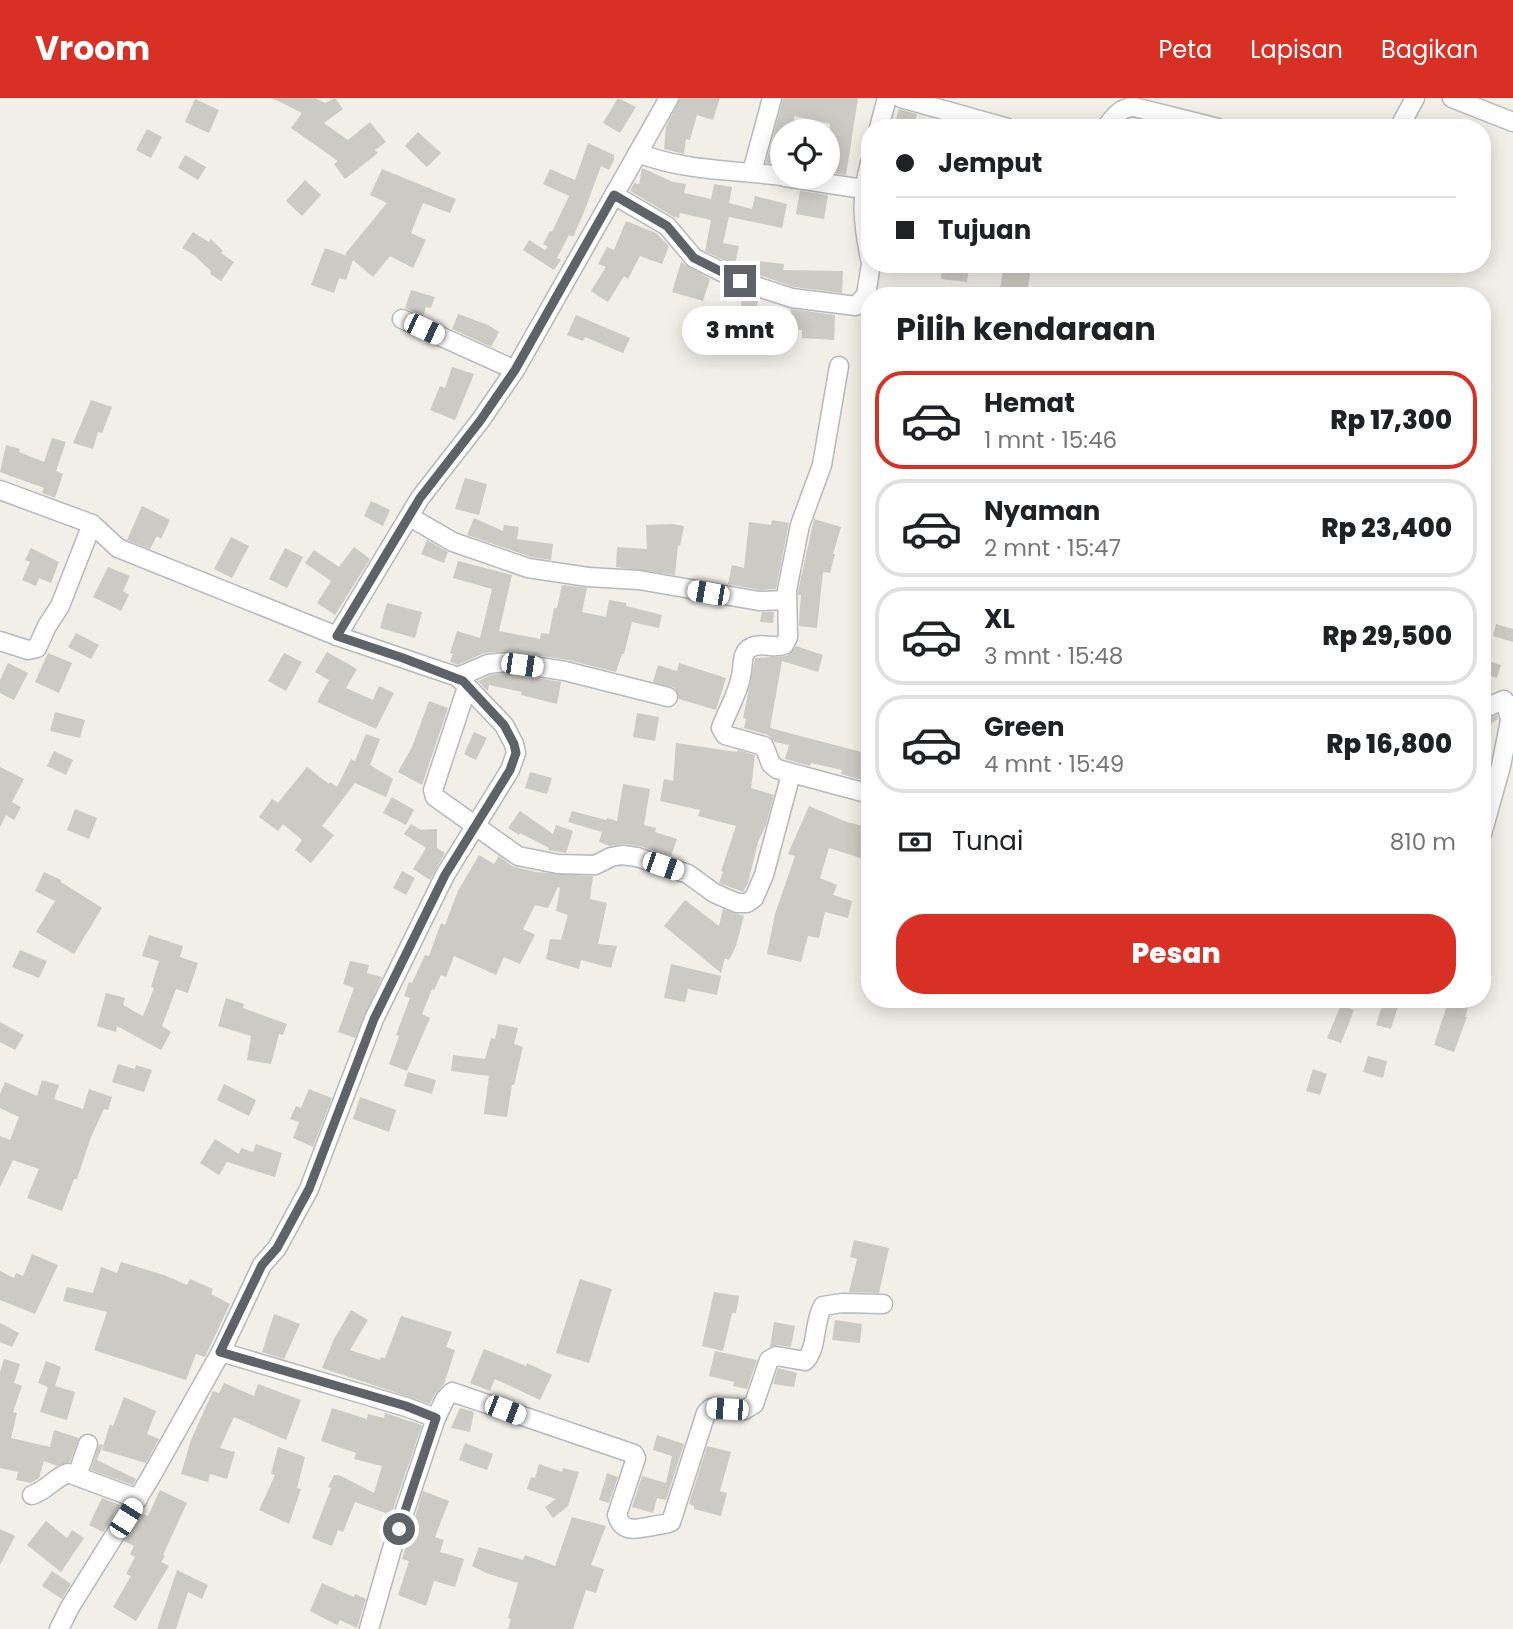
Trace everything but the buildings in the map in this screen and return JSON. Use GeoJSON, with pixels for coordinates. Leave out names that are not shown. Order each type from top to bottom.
{"type":"FeatureCollection","features":[{"type":"Feature","properties":{"kind":"street"},"geometry":{"type":"LineString","coordinates":[[337,636],[420,498],[480,421],[515,370],[669,98]]}},
{"type":"Feature","properties":{"kind":"street"},"geometry":{"type":"LineString","coordinates":[[752,172],[772,98]]}},
{"type":"Feature","properties":{"kind":"street"},"geometry":{"type":"LineString","coordinates":[[881,119],[887,98]]}},
{"type":"Feature","properties":{"kind":"street"},"geometry":{"type":"LineString","coordinates":[[901,98],[976,119]]}},
{"type":"Feature","properties":{"kind":"street"},"geometry":{"type":"LineString","coordinates":[[1404,119],[1415,98]]}},
{"type":"Feature","properties":{"kind":"street"},"geometry":{"type":"LineString","coordinates":[[1452,98],[1513,122]]}},
{"type":"Feature","properties":{"kind":"street"},"geometry":{"type":"LineString","coordinates":[[1114,119],[1127,107],[1134,107],[1182,119]]}},
{"type":"Feature","properties":{"kind":"street"},"geometry":{"type":"LineString","coordinates":[[638,153],[683,167],[770,175]]}},
{"type":"Feature","properties":{"kind":"street"},"geometry":{"type":"LineString","coordinates":[[840,186],[861,189]]}},
{"type":"Feature","properties":{"kind":"street"},"geometry":{"type":"LineString","coordinates":[[614,195],[667,226],[694,258],[740,281],[792,298],[856,306],[861,300]]}},
{"type":"Feature","properties":{"kind":"street"},"geometry":{"type":"LineString","coordinates":[[402,318],[515,370]]}},
{"type":"Feature","properties":{"kind":"street"},"geometry":{"type":"LineString","coordinates":[[839,366],[822,465],[800,525],[787,590],[788,637],[784,645],[777,648],[755,645],[746,650],[742,660],[741,677],[721,728],[725,735],[764,746],[771,764],[777,769],[861,792]]}},
{"type":"Feature","properties":{"kind":"street"},"geometry":{"type":"LineString","coordinates":[[0,490],[92,524],[118,548],[337,636],[463,682],[504,725],[516,753],[510,770],[445,875],[374,1019],[309,1189],[277,1248],[262,1265],[220,1352],[138,1499],[70,1606],[59,1629]]}},
{"type":"Feature","properties":{"kind":"street"},"geometry":{"type":"LineString","coordinates":[[410,517],[453,542],[528,568],[588,577],[639,580],[759,601],[787,600]]}},
{"type":"Feature","properties":{"kind":"street"},"geometry":{"type":"LineString","coordinates":[[0,641],[28,650],[37,648],[60,606],[92,524]]}},
{"type":"Feature","properties":{"kind":"street"},"geometry":{"type":"LineString","coordinates":[[668,697],[565,671],[507,662],[488,664],[463,682],[433,790],[435,797],[518,856],[558,864],[595,865],[611,857],[637,857],[688,874],[714,893],[737,903],[747,903],[754,898],[764,875],[791,774]]}},
{"type":"Feature","properties":{"kind":"street"},"geometry":{"type":"LineString","coordinates":[[1491,705],[1504,700],[1512,711],[1491,802]]}},
{"type":"Feature","properties":{"kind":"street"},"geometry":{"type":"LineString","coordinates":[[369,1629],[436,1418],[444,1399],[452,1392],[634,1454],[636,1458],[617,1515],[619,1521],[628,1529],[637,1531],[654,1525],[667,1525],[671,1522],[706,1413],[711,1408],[744,1410],[754,1404],[769,1360],[776,1356],[805,1361],[811,1355],[817,1316],[823,1306],[842,1303],[883,1304]]}},
{"type":"Feature","properties":{"kind":"street"},"geometry":{"type":"LineString","coordinates":[[220,1352],[406,1406],[436,1418]]}},
{"type":"Feature","properties":{"kind":"street"},"geometry":{"type":"LineString","coordinates":[[77,1476],[88,1444]]}},
{"type":"Feature","properties":{"kind":"street"},"geometry":{"type":"LineString","coordinates":[[32,1495],[41,1492],[60,1476],[68,1473],[138,1499]]}},
{"type":"Feature","properties":{"kind":"route"},"geometry":{"type":"LineString","coordinates":[[399,1529],[436,1418],[406,1406],[220,1352],[262,1265],[277,1248],[309,1189],[374,1019],[445,875],[510,770],[516,753],[504,725],[458,677],[337,636],[420,498],[480,421],[515,370],[614,195],[667,226],[694,258],[740,281]]}}]}
